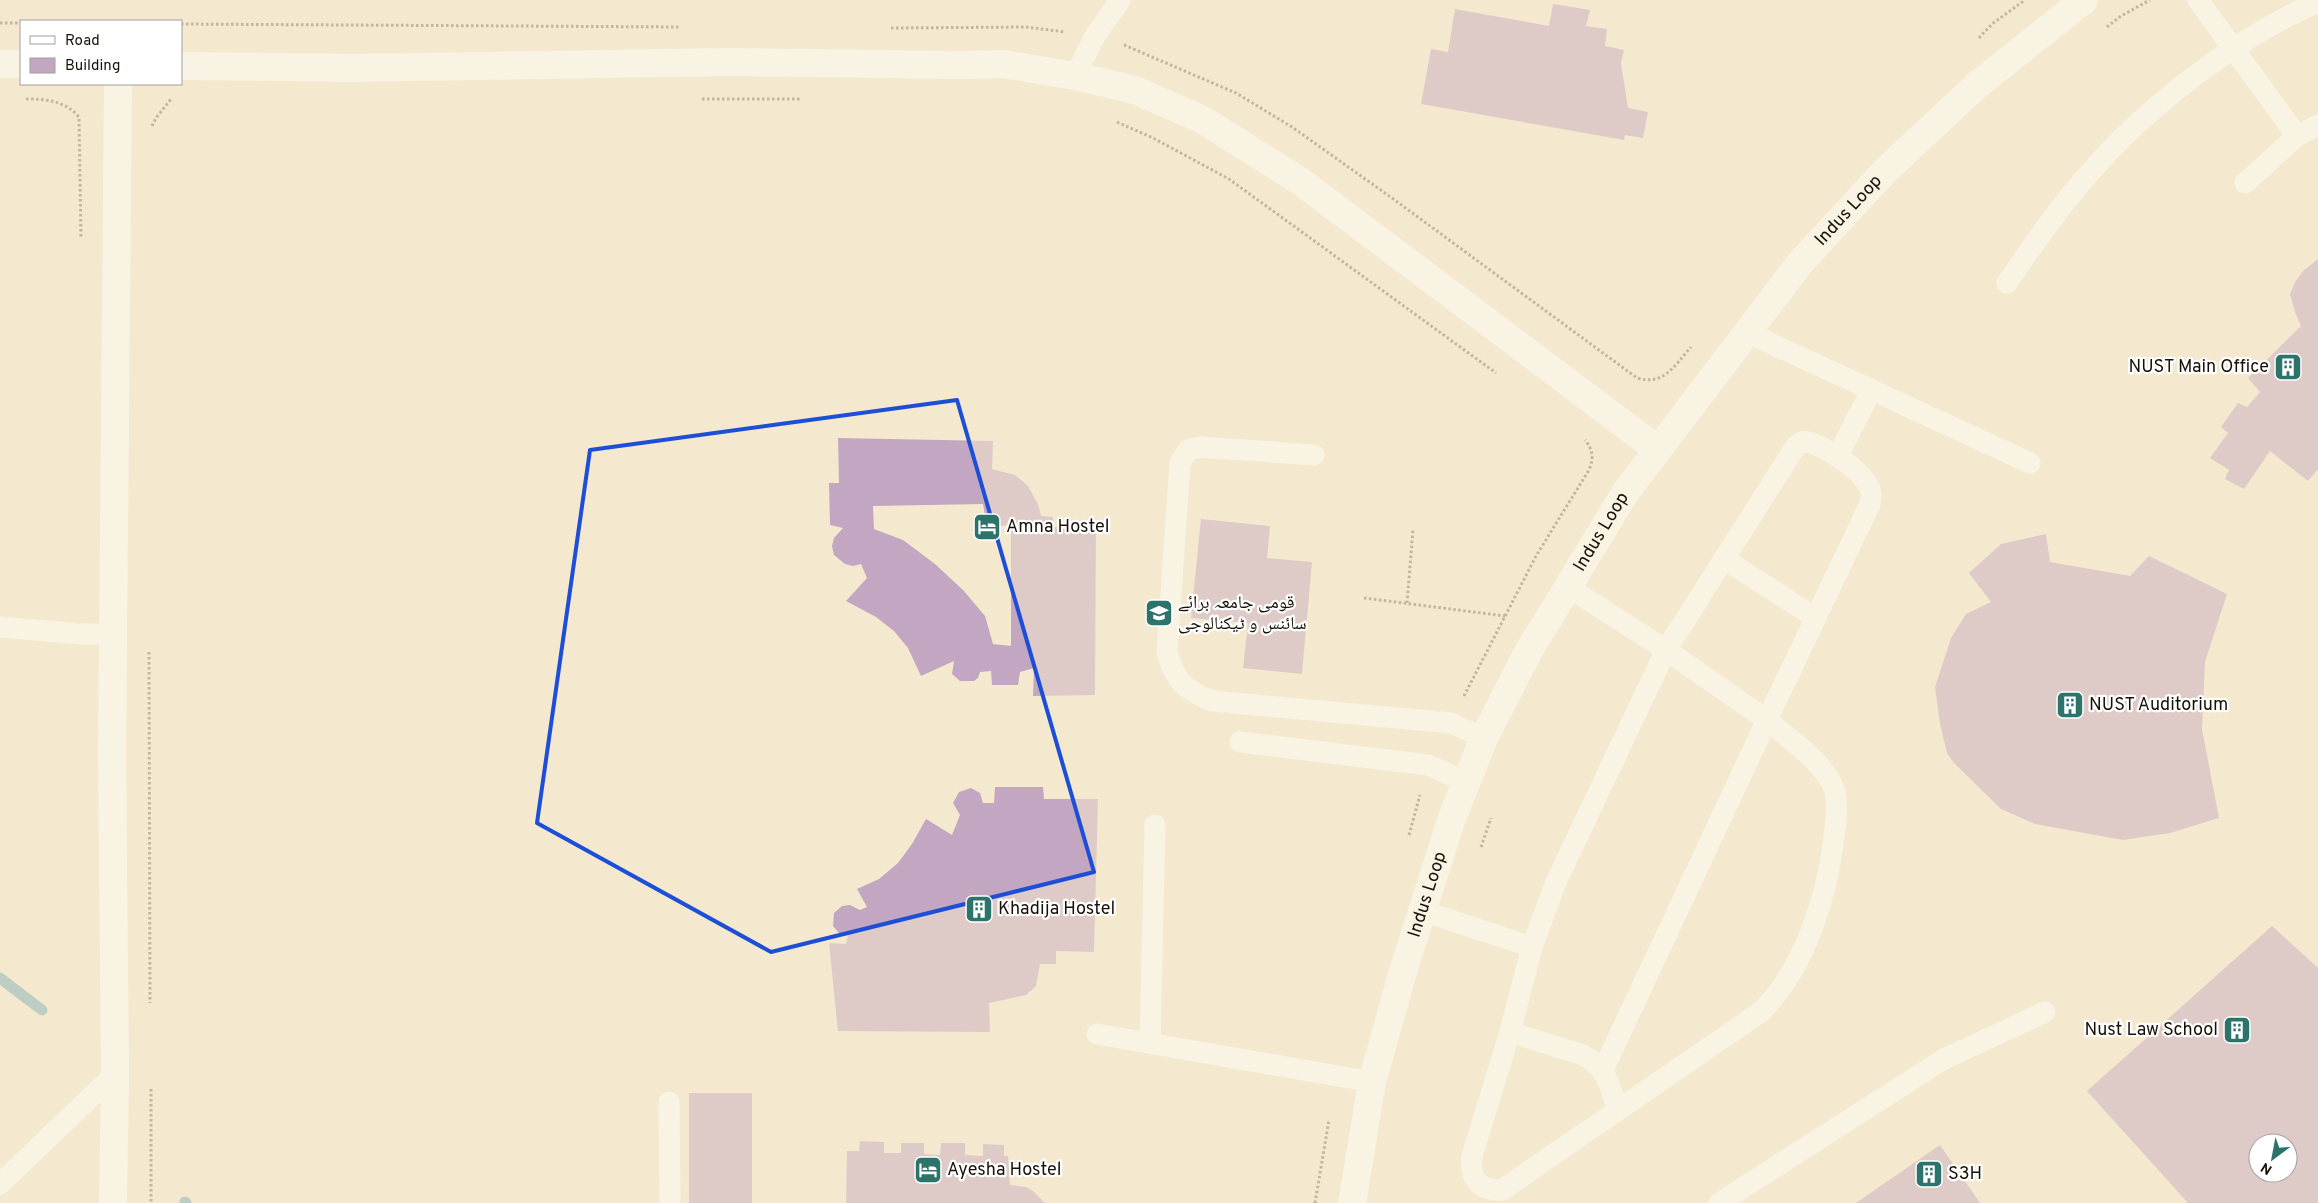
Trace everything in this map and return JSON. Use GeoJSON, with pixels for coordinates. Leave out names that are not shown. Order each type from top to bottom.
{"type":"FeatureCollection","features":[{"type":"Feature","properties":{"kind":"street","name":"Indus Loop"},"geometry":{"type":"LineString","coordinates":[[1352,1203],[1372,1082],[1404,968],[1465,781],[1484,738],[1528,652],[1625,493],[1800,263],[1886,171],[1976,86],[2084,0]]}},
{"type":"Feature","properties":{"kind":"street"},"geometry":{"type":"LineString","coordinates":[[182,66],[353,68],[731,62],[1004,64],[1075,76],[1135,90],[1203,120],[1300,181],[1657,449]]}},
{"type":"Feature","properties":{"kind":"street"},"geometry":{"type":"LineString","coordinates":[[0,64],[20,64]]}},
{"type":"Feature","properties":{"kind":"street"},"geometry":{"type":"LineString","coordinates":[[114,1203],[115,1074],[112,753],[115,634],[118,85]]}},
{"type":"Feature","properties":{"kind":"lane"},"geometry":{"type":"LineString","coordinates":[[1075,76],[1095,36],[1120,0]]}},
{"type":"Feature","properties":{"kind":"lane"},"geometry":{"type":"LineString","coordinates":[[2198,0],[2297,136]]}},
{"type":"Feature","properties":{"kind":"lane"},"geometry":{"type":"LineString","coordinates":[[2007,283],[2045,227],[2087,175],[2134,127],[2186,83],[2232,49],[2318,2]]}},
{"type":"Feature","properties":{"kind":"lane"},"geometry":{"type":"LineString","coordinates":[[2245,183],[2297,136],[2318,125]]}},
{"type":"Feature","properties":{"kind":"lane"},"geometry":{"type":"LineString","coordinates":[[1746,332],[2030,463]]}},
{"type":"Feature","properties":{"kind":"lane"},"geometry":{"type":"LineString","coordinates":[[1837,458],[1872,391]]}},
{"type":"Feature","properties":{"kind":"lane"},"geometry":{"type":"LineString","coordinates":[[1568,587],[1666,650],[1767,720],[1820,765],[1835,791],[1836,816],[1831,861],[1811,928],[1788,978],[1774,999],[1762,1011],[1502,1190],[1491,1190],[1482,1187],[1474,1179],[1471,1168],[1472,1156],[1510,1032],[1532,947],[1556,882],[1666,650],[1796,446],[1804,441],[1817,444],[1863,476],[1872,491],[1870,504],[1767,720],[1603,1070]]}},
{"type":"Feature","properties":{"kind":"lane"},"geometry":{"type":"LineString","coordinates":[[1314,455],[1201,446],[1188,450],[1180,463],[1167,652],[1171,668],[1180,682],[1194,694],[1213,701],[1451,723],[1484,738]]}},
{"type":"Feature","properties":{"kind":"lane"},"geometry":{"type":"LineString","coordinates":[[1724,559],[1816,618]]}},
{"type":"Feature","properties":{"kind":"lane"},"geometry":{"type":"LineString","coordinates":[[0,627],[80,634],[115,634]]}},
{"type":"Feature","properties":{"kind":"lane"},"geometry":{"type":"LineString","coordinates":[[1240,742],[1428,765],[1465,781]]}},
{"type":"Feature","properties":{"kind":"lane"},"geometry":{"type":"LineString","coordinates":[[1150,1043],[1155,825]]}},
{"type":"Feature","properties":{"kind":"lane"},"geometry":{"type":"LineString","coordinates":[[1423,911],[1532,947]]}},
{"type":"Feature","properties":{"kind":"lane"},"geometry":{"type":"LineString","coordinates":[[1719,1203],[1944,1059],[2045,1012]]}},
{"type":"Feature","properties":{"kind":"lane"},"geometry":{"type":"LineString","coordinates":[[1510,1032],[1583,1056],[1603,1070],[1618,1110]]}},
{"type":"Feature","properties":{"kind":"lane"},"geometry":{"type":"LineString","coordinates":[[1097,1034],[1372,1082]]}},
{"type":"Feature","properties":{"kind":"lane"},"geometry":{"type":"LineString","coordinates":[[0,1184],[115,1074]]}},
{"type":"Feature","properties":{"kind":"lane"},"geometry":{"type":"LineString","coordinates":[[669,1102],[670,1203]]}},
{"type":"Feature","properties":{"kind":"path"},"geometry":{"type":"LineString","coordinates":[[2106,28],[2121,16],[2150,0]]}},
{"type":"Feature","properties":{"kind":"path"},"geometry":{"type":"LineString","coordinates":[[0,23],[20,23]]}},
{"type":"Feature","properties":{"kind":"path"},"geometry":{"type":"LineString","coordinates":[[18,98],[45,99],[69,106],[79,117],[80,246]]}},
{"type":"Feature","properties":{"kind":"path"},"geometry":{"type":"LineString","coordinates":[[151,131],[156,118],[169,100],[177,98]]}},
{"type":"Feature","properties":{"kind":"path"},"geometry":{"type":"LineString","coordinates":[[698,98],[806,99]]}},
{"type":"Feature","properties":{"kind":"path"},"geometry":{"type":"LineString","coordinates":[[1108,118],[1153,138],[1229,179],[1501,377]]}},
{"type":"Feature","properties":{"kind":"path"},"geometry":{"type":"LineString","coordinates":[[1451,723],[1536,556],[1592,461],[1592,450],[1580,435]]}},
{"type":"Feature","properties":{"kind":"path"},"geometry":{"type":"LineString","coordinates":[[1407,603],[1413,530]]}},
{"type":"Feature","properties":{"kind":"path"},"geometry":{"type":"LineString","coordinates":[[1364,598],[1505,616]]}},
{"type":"Feature","properties":{"kind":"path"},"geometry":{"type":"LineString","coordinates":[[149,646],[150,1004]]}},
{"type":"Feature","properties":{"kind":"path"},"geometry":{"type":"LineString","coordinates":[[1407,841],[1428,765]]}},
{"type":"Feature","properties":{"kind":"path"},"geometry":{"type":"LineString","coordinates":[[1480,847],[1494,810]]}},
{"type":"Feature","properties":{"kind":"path"},"geometry":{"type":"LineString","coordinates":[[1315,1203],[1324,1144],[1340,1076]]}},
{"type":"Feature","properties":{"kind":"path"},"geometry":{"type":"LineString","coordinates":[[151,1084],[151,1203]]}},
{"type":"Feature","properties":{"kind":"highlighted area"},"geometry":{"type":"Polygon","coordinates":[[[957,400],[1094,872],[771,952],[537,823],[590,450],[957,400]]]}},
{"type":"Feature","properties":{"kind":"building"},"geometry":{"type":"Polygon","coordinates":[[[1553,4],[1590,10],[1586,26],[1607,29],[1605,46],[1624,50],[1621,63],[1628,108],[1648,112],[1643,138],[1625,135],[1624,140],[1421,104],[1431,49],[1448,52],[1455,9],[1549,26],[1553,4]]]}},
{"type":"Feature","properties":{"kind":"building","name":"NUST Main Office"},"geometry":{"type":"Polygon","coordinates":[[[2318,259],[2318,469],[2308,481],[2270,451],[2244,489],[2225,479],[2229,470],[2210,458],[2228,433],[2221,427],[2238,403],[2247,407],[2260,392],[2248,378],[2301,326],[2290,294],[2295,282],[2303,271],[2318,259]]]}},
{"type":"Feature","properties":{"kind":"building"},"geometry":{"type":"Polygon","coordinates":[[[838,438],[993,441],[992,469],[1015,475],[1028,486],[1038,504],[1041,516],[1053,517],[1054,527],[1096,527],[1095,695],[1033,696],[1034,668],[1020,672],[1018,685],[992,685],[991,671],[980,672],[978,678],[974,681],[960,681],[952,674],[954,661],[921,676],[908,648],[894,631],[876,617],[846,601],[867,578],[861,564],[853,566],[845,564],[834,555],[832,546],[834,538],[843,528],[830,525],[829,483],[839,483],[838,438]],[[983,504],[873,506],[874,529],[903,540],[935,564],[963,590],[985,616],[993,644],[1011,646],[1011,525],[987,527],[983,504]]]}},
{"type":"Feature","properties":{"kind":"building"},"geometry":{"type":"Polygon","coordinates":[[[1201,519],[1270,526],[1267,558],[1312,562],[1302,674],[1243,668],[1248,623],[1191,618],[1201,519]]]}},
{"type":"Feature","properties":{"kind":"building","name":"NUST Auditorium"},"geometry":{"type":"Polygon","coordinates":[[[2046,534],[2050,562],[2130,576],[2149,556],[2227,594],[2205,662],[2202,729],[2219,818],[2170,833],[2123,840],[2035,824],[2001,809],[1954,763],[1947,753],[1940,724],[1935,687],[1951,638],[1966,614],[1991,602],[1969,573],[2001,544],[2046,534]]]}},
{"type":"Feature","properties":{"kind":"building","name":"Khadija Hostel"},"geometry":{"type":"Polygon","coordinates":[[[995,787],[1043,787],[1044,799],[1098,799],[1094,952],[1056,951],[1056,964],[1040,964],[1036,986],[1026,995],[989,1003],[990,1032],[838,1031],[829,943],[846,944],[848,936],[839,933],[833,926],[834,913],[842,906],[850,905],[860,910],[867,907],[857,889],[879,879],[898,863],[912,844],[926,819],[952,835],[960,815],[953,803],[959,792],[971,788],[980,793],[983,803],[994,803],[995,787]]]}},
{"type":"Feature","properties":{"kind":"building","name":"Nust Law School"},"geometry":{"type":"Polygon","coordinates":[[[2272,926],[2318,968],[2318,1203],[2188,1203],[2087,1091],[2272,926]]]}},
{"type":"Feature","properties":{"kind":"building"},"geometry":{"type":"Polygon","coordinates":[[[689,1093],[752,1093],[752,1203],[689,1203],[689,1093]]]}},
{"type":"Feature","properties":{"kind":"building","name":"Ayesha Hostel"},"geometry":{"type":"Polygon","coordinates":[[[860,1141],[884,1142],[884,1153],[901,1153],[901,1143],[924,1143],[924,1154],[940,1155],[941,1143],[965,1143],[965,1155],[983,1156],[983,1144],[1004,1145],[1004,1156],[1008,1156],[1010,1185],[1026,1187],[1045,1203],[846,1203],[847,1151],[859,1151],[860,1141]]]}},
{"type":"Feature","properties":{"kind":"building","name":"S3H"},"geometry":{"type":"Polygon","coordinates":[[[1940,1145],[1980,1203],[1856,1203],[1940,1145]]]}},
{"type":"Feature","properties":{"kind":"waterway"},"geometry":{"type":"LineString","coordinates":[[0,978],[42,1010]]}},
{"type":"Feature","properties":{"kind":"place","name":"NUST Main Office"},"geometry":{"type":"Point","coordinates":[2288,367]}},
{"type":"Feature","properties":{"kind":"place","name":"Amna Hostel"},"geometry":{"type":"Point","coordinates":[987,527]}},
{"type":"Feature","properties":{"kind":"place","name":"قومی جامعہ برائے سائنس و ٹیکنالوجی"},"geometry":{"type":"Point","coordinates":[1159,613]}},
{"type":"Feature","properties":{"kind":"place","name":"NUST Auditorium"},"geometry":{"type":"Point","coordinates":[2070,705]}},
{"type":"Feature","properties":{"kind":"place","name":"Khadija Hostel"},"geometry":{"type":"Point","coordinates":[979,909]}},
{"type":"Feature","properties":{"kind":"place","name":"Nust Law School"},"geometry":{"type":"Point","coordinates":[2237,1030]}},
{"type":"Feature","properties":{"kind":"place","name":"Ayesha Hostel"},"geometry":{"type":"Point","coordinates":[928,1170]}},
{"type":"Feature","properties":{"kind":"place","name":"S3H"},"geometry":{"type":"Point","coordinates":[1929,1174]}}]}
